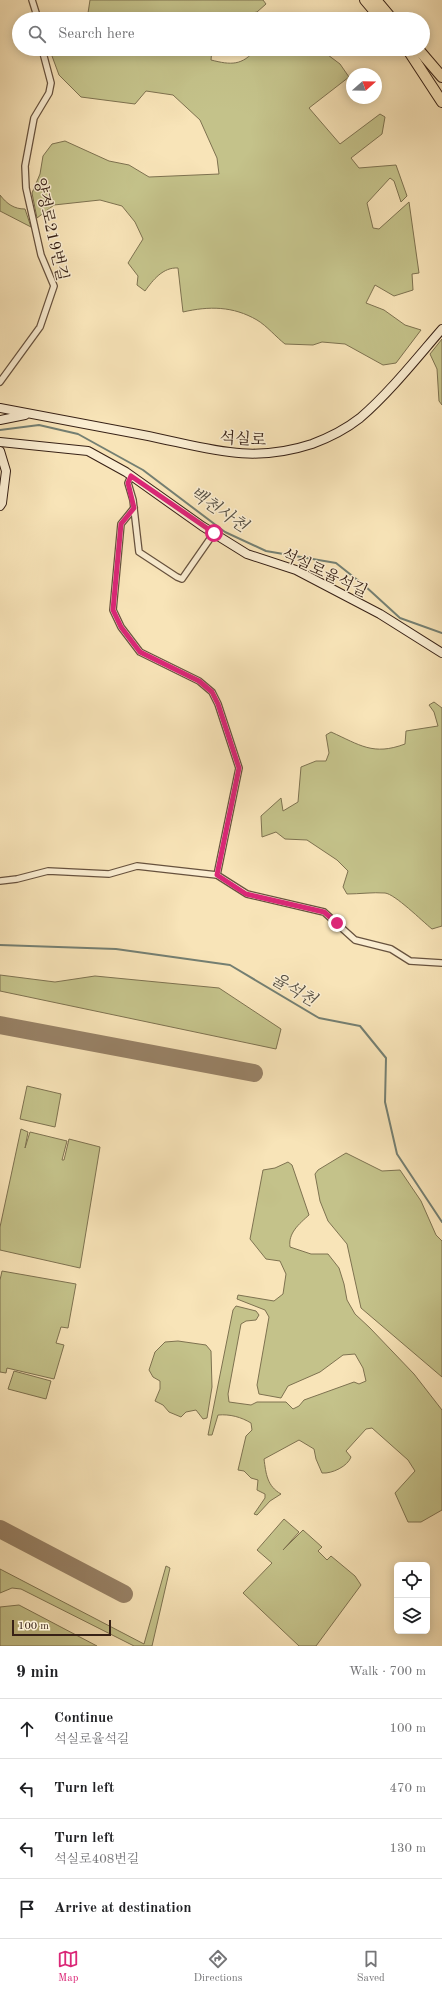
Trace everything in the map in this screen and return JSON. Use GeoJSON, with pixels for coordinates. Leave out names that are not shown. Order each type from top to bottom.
{"type":"FeatureCollection","features":[{"type":"Feature","properties":{"kind":"highway"},"geometry":{"type":"LineString","coordinates":[[365,0],[375,12]]}},
{"type":"Feature","properties":{"kind":"highway"},"geometry":{"type":"LineString","coordinates":[[376,0],[386,12]]}},
{"type":"Feature","properties":{"kind":"highway"},"geometry":{"type":"LineString","coordinates":[[411,56],[442,102]]}},
{"type":"Feature","properties":{"kind":"highway"},"geometry":{"type":"LineString","coordinates":[[412,56],[442,90]]}},
{"type":"Feature","properties":{"kind":"highway"},"geometry":{"type":"LineString","coordinates":[[424,56],[442,77]]}},
{"type":"Feature","properties":{"kind":"highway"},"geometry":{"type":"LineString","coordinates":[[426,56],[442,70]]}},
{"type":"Feature","properties":{"kind":"street"},"geometry":{"type":"LineString","coordinates":[[32,0],[36,12]]}},
{"type":"Feature","properties":{"kind":"street","name":"양정로219번길"},"geometry":{"type":"LineString","coordinates":[[0,382],[40,327],[54,286],[41,255],[26,188],[25,166],[34,118],[49,93],[51,83],[44,56]]}},
{"type":"Feature","properties":{"kind":"street","name":"석실로"},"geometry":{"type":"LineString","coordinates":[[0,408],[211,450],[248,455],[274,454],[291,451],[326,439],[359,419],[393,385],[442,330]]}},
{"type":"Feature","properties":{"kind":"street"},"geometry":{"type":"LineString","coordinates":[[0,420],[31,414]]}},
{"type":"Feature","properties":{"kind":"street","name":"석실로율석길"},"geometry":{"type":"LineString","coordinates":[[0,442],[88,451],[131,476],[247,554],[296,570],[324,584],[380,614],[442,653]]}},
{"type":"Feature","properties":{"kind":"street"},"geometry":{"type":"LineString","coordinates":[[0,451],[6,471],[2,503],[0,506]]}},
{"type":"Feature","properties":{"kind":"street"},"geometry":{"type":"LineString","coordinates":[[131,476],[128,483],[134,508],[139,552],[176,577],[182,579],[214,533]]}},
{"type":"Feature","properties":{"kind":"street"},"geometry":{"type":"LineString","coordinates":[[134,508],[121,524],[113,610],[121,627],[140,652],[199,681],[212,692],[218,704],[239,768],[217,875]]}},
{"type":"Feature","properties":{"kind":"street"},"geometry":{"type":"LineString","coordinates":[[0,880],[17,879],[48,871],[109,874],[137,866],[217,875],[246,894],[324,912],[355,940],[391,949],[410,961],[442,963]]}},
{"type":"Feature","properties":{"kind":"shaded area"},"geometry":{"type":"Polygon","coordinates":[[[90,0],[263,0],[266,4],[257,12],[88,12],[90,0]]]}},
{"type":"Feature","properties":{"kind":"shaded area"},"geometry":{"type":"Polygon","coordinates":[[[52,56],[211,56],[211,60],[224,63],[236,63],[250,56],[329,56],[340,64],[346,73],[346,79],[309,108],[340,144],[380,114],[385,117],[382,134],[351,158],[359,168],[396,165],[407,196],[401,202],[394,181],[390,178],[367,203],[373,228],[379,229],[409,202],[419,273],[412,274],[413,290],[394,296],[375,285],[366,303],[384,310],[405,325],[421,330],[396,363],[383,365],[345,344],[322,342],[313,345],[285,344],[257,320],[239,312],[221,308],[212,308],[183,312],[178,268],[173,268],[163,272],[145,291],[137,285],[138,276],[128,263],[143,239],[135,222],[122,206],[100,200],[54,205],[37,218],[32,193],[40,174],[43,156],[52,144],[65,141],[109,161],[129,165],[149,177],[219,174],[217,158],[200,120],[173,95],[146,91],[135,104],[81,97],[59,75],[52,56]]]}},
{"type":"Feature","properties":{"kind":"shaded area"},"geometry":{"type":"Polygon","coordinates":[[[0,195],[11,205],[17,208],[25,209],[31,227],[0,211],[0,195]]]}},
{"type":"Feature","properties":{"kind":"shaded area"},"geometry":{"type":"Polygon","coordinates":[[[442,339],[442,405],[439,401],[437,369],[430,354],[442,339]]]}},
{"type":"Feature","properties":{"kind":"shaded area"},"geometry":{"type":"Polygon","coordinates":[[[434,702],[442,708],[442,926],[432,929],[402,903],[385,893],[347,894],[343,887],[348,871],[337,860],[307,840],[285,839],[276,832],[262,837],[261,816],[281,798],[283,811],[298,802],[301,767],[316,761],[326,761],[329,753],[326,735],[331,732],[359,745],[375,749],[384,749],[405,744],[406,731],[438,726],[434,712],[429,705],[434,702]]]}},
{"type":"Feature","properties":{"kind":"shaded area"},"geometry":{"type":"Polygon","coordinates":[[[0,975],[55,982],[95,976],[219,988],[281,1029],[276,1049],[0,991],[0,975]]]}},
{"type":"Feature","properties":{"kind":"shaded area"},"geometry":{"type":"Polygon","coordinates":[[[27,1086],[61,1094],[55,1127],[20,1119],[27,1086]]]}},
{"type":"Feature","properties":{"kind":"shaded area"},"geometry":{"type":"Polygon","coordinates":[[[21,1129],[28,1132],[25,1148],[30,1132],[67,1141],[62,1160],[64,1160],[69,1139],[100,1147],[80,1268],[0,1250],[0,1227],[21,1129]]]}},
{"type":"Feature","properties":{"kind":"shaded area"},"geometry":{"type":"Polygon","coordinates":[[[346,1153],[382,1171],[400,1170],[421,1201],[436,1235],[442,1241],[442,1377],[361,1308],[347,1244],[328,1221],[320,1201],[315,1174],[318,1170],[346,1153]]]}},
{"type":"Feature","properties":{"kind":"shaded area"},"geometry":{"type":"Polygon","coordinates":[[[288,1162],[292,1165],[309,1215],[292,1233],[290,1247],[311,1254],[328,1254],[339,1268],[347,1300],[355,1314],[414,1374],[442,1410],[442,1510],[421,1522],[408,1522],[395,1493],[415,1471],[408,1460],[372,1428],[366,1429],[346,1451],[351,1457],[347,1463],[339,1469],[330,1472],[322,1473],[316,1459],[314,1449],[299,1440],[264,1459],[268,1479],[276,1491],[281,1494],[270,1501],[257,1515],[254,1514],[265,1498],[265,1494],[257,1490],[258,1480],[251,1478],[244,1471],[238,1470],[246,1436],[252,1430],[251,1423],[235,1416],[218,1415],[212,1435],[208,1435],[233,1310],[236,1306],[256,1311],[259,1315],[256,1320],[246,1321],[241,1324],[228,1394],[229,1402],[251,1405],[257,1402],[286,1402],[293,1409],[299,1406],[304,1400],[354,1382],[359,1384],[366,1381],[363,1368],[355,1354],[343,1355],[320,1372],[288,1386],[281,1398],[259,1394],[257,1385],[269,1317],[265,1310],[237,1299],[238,1295],[274,1301],[283,1294],[286,1274],[280,1261],[266,1259],[250,1239],[263,1170],[275,1168],[288,1162]]]}},
{"type":"Feature","properties":{"kind":"shaded area"},"geometry":{"type":"Polygon","coordinates":[[[2,1271],[76,1284],[68,1328],[61,1327],[56,1343],[64,1345],[54,1379],[7,1368],[6,1373],[0,1372],[0,1280],[2,1271]]]}},
{"type":"Feature","properties":{"kind":"shaded area"},"geometry":{"type":"Polygon","coordinates":[[[178,1341],[206,1345],[211,1351],[212,1387],[207,1418],[203,1419],[196,1410],[186,1412],[181,1417],[169,1412],[163,1405],[155,1401],[160,1389],[160,1381],[153,1377],[149,1370],[155,1352],[165,1342],[178,1341]]]}},
{"type":"Feature","properties":{"kind":"shaded area"},"geometry":{"type":"Polygon","coordinates":[[[14,1371],[51,1381],[46,1399],[8,1389],[14,1371]]]}},
{"type":"Feature","properties":{"kind":"shaded area"},"geometry":{"type":"Polygon","coordinates":[[[284,1519],[299,1532],[283,1550],[303,1530],[322,1547],[318,1551],[327,1560],[331,1556],[355,1576],[361,1585],[316,1646],[299,1646],[243,1593],[272,1563],[257,1550],[284,1519]]]}},
{"type":"Feature","properties":{"kind":"shaded area"},"geometry":{"type":"Polygon","coordinates":[[[166,1566],[170,1568],[152,1646],[134,1646],[21,1589],[12,1588],[0,1593],[0,1569],[144,1644],[166,1566]]]}},
{"type":"Feature","properties":{"kind":"shaded area"},"geometry":{"type":"Polygon","coordinates":[[[19,1605],[97,1646],[0,1646],[0,1607],[19,1605]]]}},
{"type":"Feature","properties":{"kind":"waterway","name":"백천사천"},"geometry":{"type":"LineString","coordinates":[[0,430],[39,425],[78,434],[143,470],[225,532],[266,551],[336,563],[365,586],[400,618],[442,633]]}},
{"type":"Feature","properties":{"kind":"waterway","name":"율석천"},"geometry":{"type":"LineString","coordinates":[[0,945],[116,949],[230,965],[319,1018],[360,1026],[386,1058],[385,1102],[397,1154],[442,1222]]}},
{"type":"Feature","properties":{"kind":"taxiway"},"geometry":{"type":"LineString","coordinates":[[0,1025],[254,1073]]}},
{"type":"Feature","properties":{"kind":"taxiway"},"geometry":{"type":"LineString","coordinates":[[0,1529],[124,1594]]}},
{"type":"Feature","properties":{"kind":"route"},"geometry":{"type":"LineString","coordinates":[[214,533],[131,476],[128,483],[134,508],[121,524],[113,610],[121,627],[140,652],[199,681],[212,692],[218,704],[239,768],[217,875],[246,894],[324,912],[337,923]]}}]}
